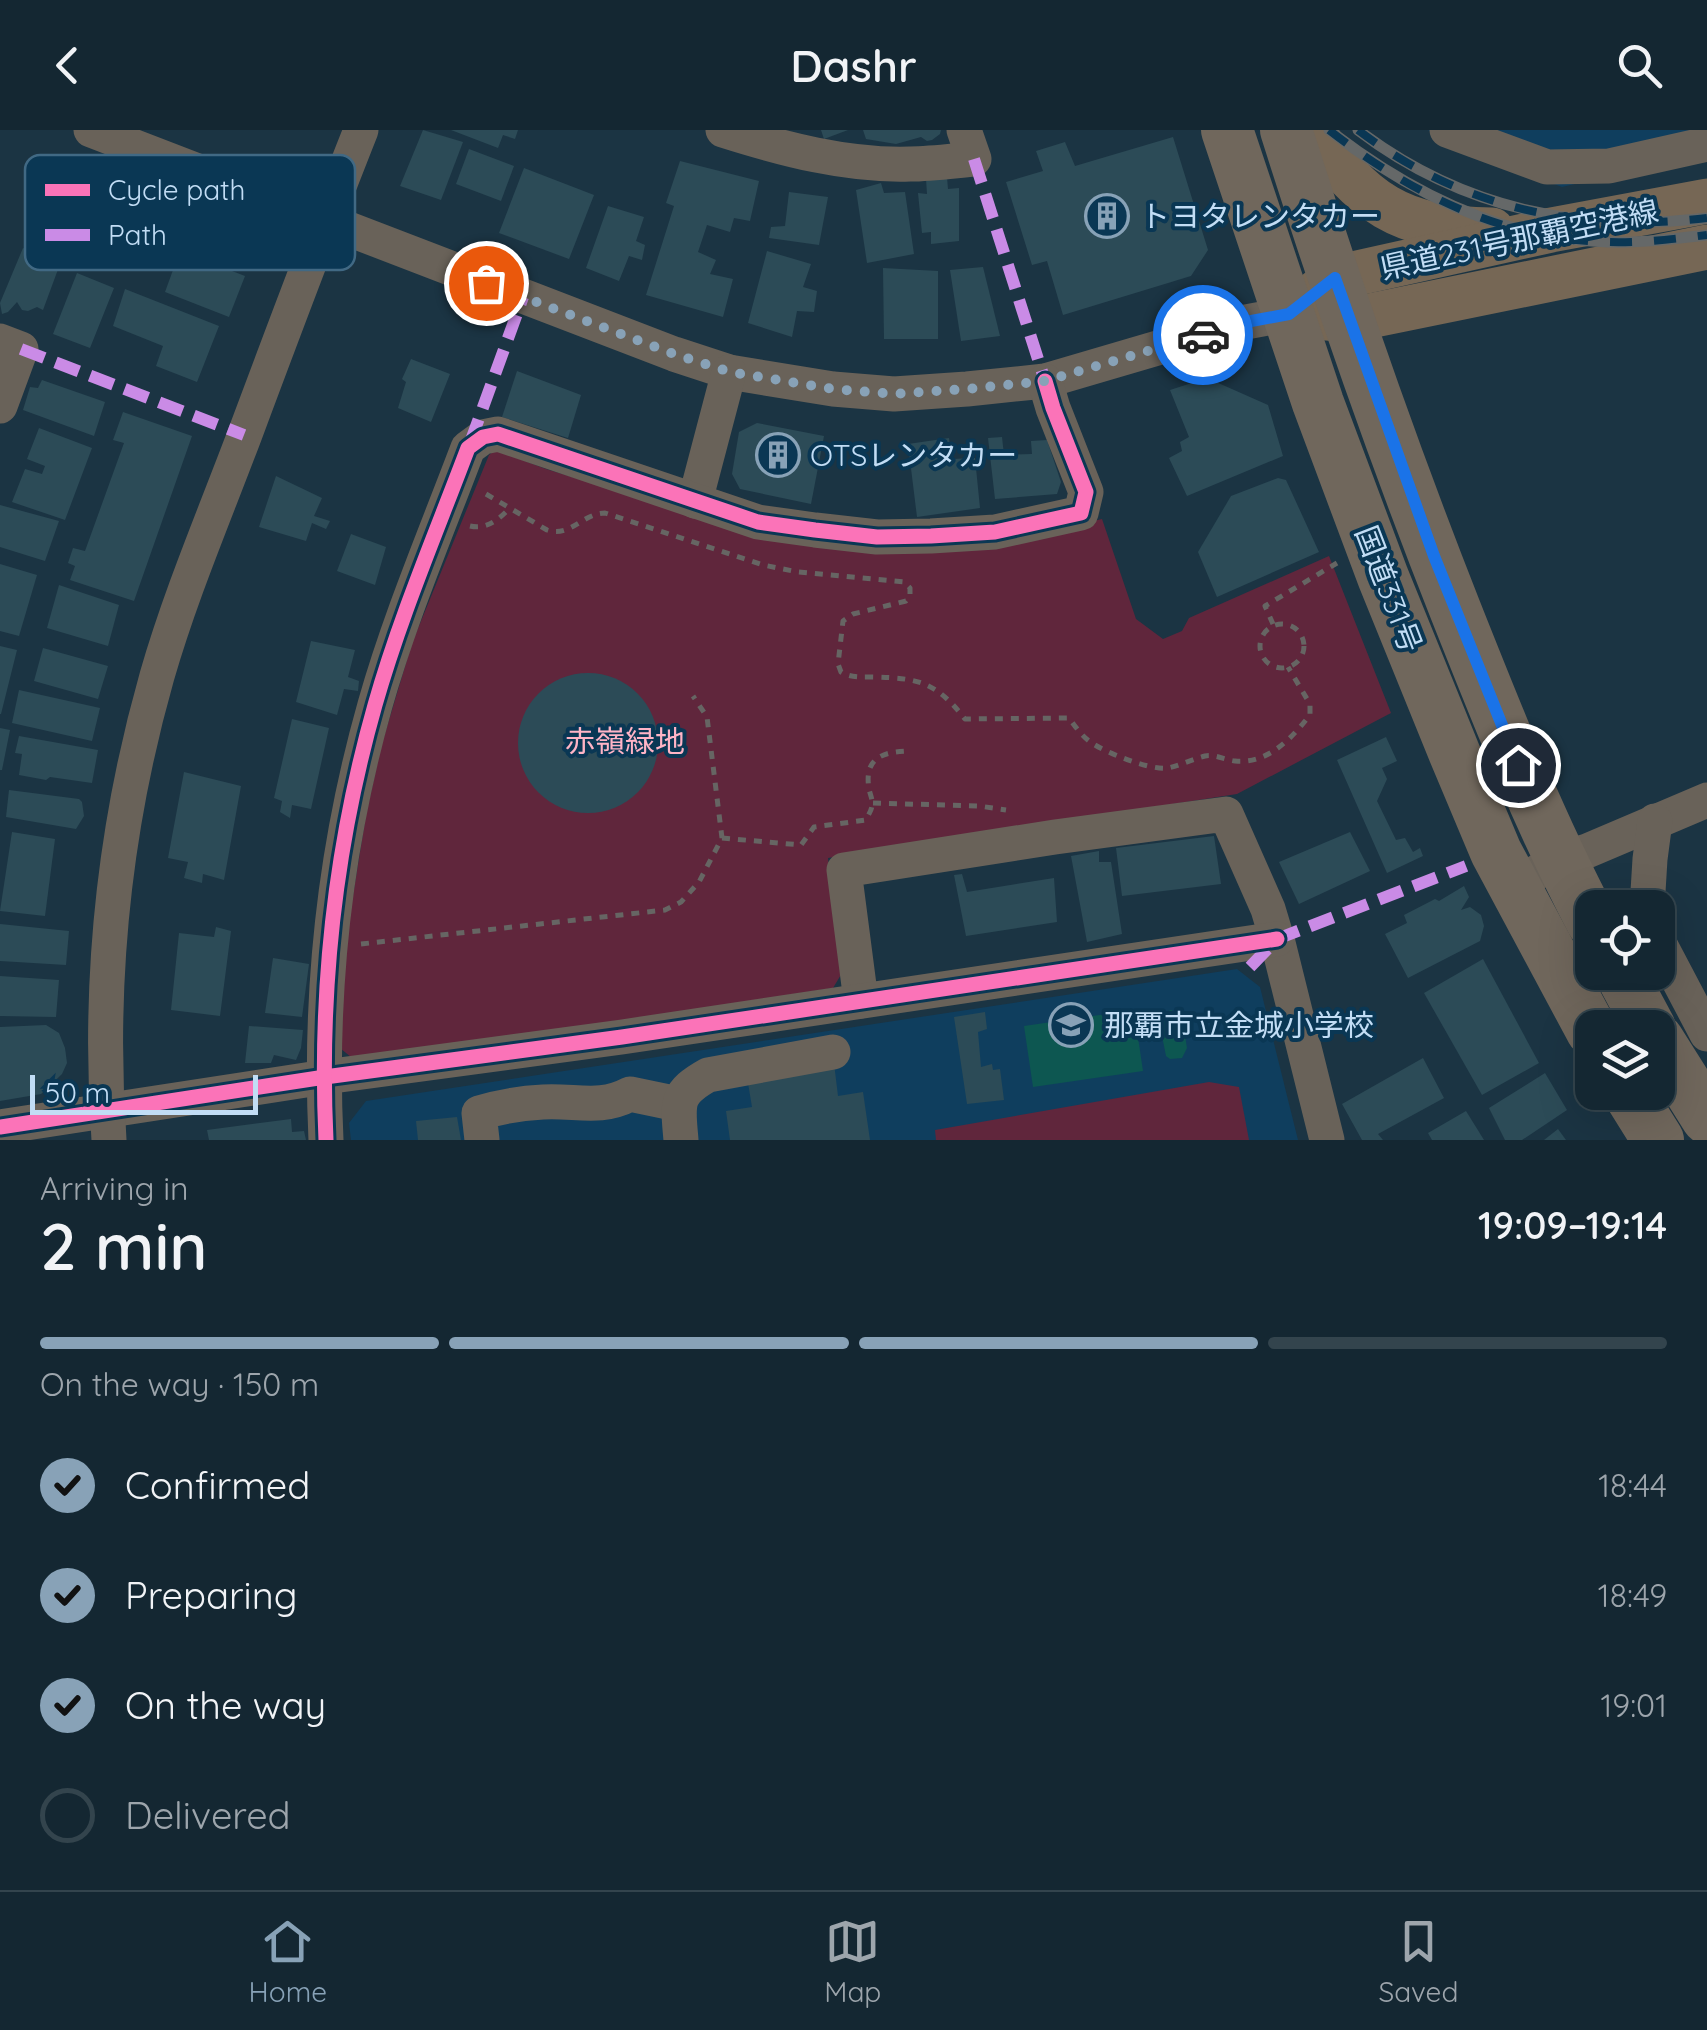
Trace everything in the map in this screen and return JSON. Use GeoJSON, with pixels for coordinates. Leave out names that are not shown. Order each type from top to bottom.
{"type":"FeatureCollection","features":[{"type":"Feature","properties":{"kind":"highway","name":"国道331号"},"geometry":{"type":"LineString","coordinates":[[1227,130],[1318,403],[1461,769],[1496,852],[1581,1010]]}},
{"type":"Feature","properties":{"kind":"highway","name":"国道331号"},"geometry":{"type":"LineString","coordinates":[[1286,130],[1342,299],[1455,609],[1504,734],[1575,890]]}},
{"type":"Feature","properties":{"kind":"highway"},"geometry":{"type":"LineString","coordinates":[[1675,1067],[1707,1118]]}},
{"type":"Feature","properties":{"kind":"highway"},"geometry":{"type":"LineString","coordinates":[[1639,1110],[1658,1140]]}},
{"type":"Feature","properties":{"kind":"main road"},"geometry":{"type":"LineString","coordinates":[[1311,130],[1336,166],[1356,186],[1406,216],[1448,228],[1552,230]]}},
{"type":"Feature","properties":{"kind":"main road","name":"県道231号那覇空港線"},"geometry":{"type":"LineString","coordinates":[[1289,314],[1552,230],[1707,200]]}},
{"type":"Feature","properties":{"kind":"main road","name":"県道231号那覇空港線"},"geometry":{"type":"LineString","coordinates":[[1342,299],[1707,247]]}},
{"type":"Feature","properties":{"kind":"street"},"geometry":{"type":"LineString","coordinates":[[91,130],[156,155]]}},
{"type":"Feature","properties":{"kind":"street"},"geometry":{"type":"LineString","coordinates":[[351,155],[361,130]]}},
{"type":"Feature","properties":{"kind":"street"},"geometry":{"type":"LineString","coordinates":[[743,133],[842,160],[906,165],[974,160],[964,130]]}},
{"type":"Feature","properties":{"kind":"street"},"geometry":{"type":"LineString","coordinates":[[1446,130],[1548,167],[1609,166],[1707,144]]}},
{"type":"Feature","properties":{"kind":"street"},"geometry":{"type":"LineString","coordinates":[[355,232],[674,354],[730,372],[833,389],[894,394],[1045,381],[1246,322],[1289,314]]}},
{"type":"Feature","properties":{"kind":"street"},"geometry":{"type":"LineString","coordinates":[[108,1126],[104,1074],[113,894],[138,748],[186,590],[306,270]]}},
{"type":"Feature","properties":{"kind":"street"},"geometry":{"type":"LineString","coordinates":[[0,341],[20,349],[0,406]]}},
{"type":"Feature","properties":{"kind":"street"},"geometry":{"type":"LineString","coordinates":[[695,502],[730,372]]}},
{"type":"Feature","properties":{"kind":"street"},"geometry":{"type":"LineString","coordinates":[[326,1140],[328,948],[346,840],[375,706],[410,599],[468,448],[483,437],[498,434],[758,522],[877,537],[996,532],[1081,513],[1086,492],[1045,381]]}},
{"type":"Feature","properties":{"kind":"street"},"geometry":{"type":"LineString","coordinates":[[1514,886],[1559,859],[1707,800]]}},
{"type":"Feature","properties":{"kind":"street"},"geometry":{"type":"LineString","coordinates":[[862,1001],[844,870],[1226,814],[1277,938],[1327,1140]]}},
{"type":"Feature","properties":{"kind":"street"},"geometry":{"type":"LineString","coordinates":[[1648,890],[1655,822]]}},
{"type":"Feature","properties":{"kind":"street"},"geometry":{"type":"LineString","coordinates":[[0,1127],[108,1126],[324,1077],[1277,938]]}},
{"type":"Feature","properties":{"kind":"street"},"geometry":{"type":"LineString","coordinates":[[1675,975],[1707,1034]]}},
{"type":"Feature","properties":{"kind":"street"},"geometry":{"type":"LineString","coordinates":[[622,1036],[630,1094]]}},
{"type":"Feature","properties":{"kind":"street"},"geometry":{"type":"LineString","coordinates":[[681,1140],[678,1104],[690,1085],[708,1075],[833,1052]]}},
{"type":"Feature","properties":{"kind":"street"},"geometry":{"type":"LineString","coordinates":[[482,1140],[478,1113],[544,1102],[613,1103],[630,1094],[678,1104]]}},
{"type":"Feature","properties":{"kind":"path"},"geometry":{"type":"LineString","coordinates":[[454,484],[484,493],[556,533],[597,512],[605,513],[762,565],[904,582],[910,588],[906,601],[853,614],[843,621],[840,672],[850,677],[925,682],[966,719],[1068,718],[1099,748],[1154,768],[1166,769],[1210,754],[1240,762],[1275,752],[1310,716],[1310,704],[1288,667]]}},
{"type":"Feature","properties":{"kind":"path"},"geometry":{"type":"LineString","coordinates":[[1274,626],[1264,606],[1339,561]]}},
{"type":"Feature","properties":{"kind":"path"},"geometry":{"type":"LineString","coordinates":[[1288,624],[1303,638],[1300,659],[1288,667],[1274,666],[1261,650],[1263,635],[1274,626],[1288,624]]}},
{"type":"Feature","properties":{"kind":"path"},"geometry":{"type":"LineString","coordinates":[[328,948],[665,910],[682,902],[700,882],[722,838],[707,717],[693,696]]}},
{"type":"Feature","properties":{"kind":"path"},"geometry":{"type":"LineString","coordinates":[[722,838],[801,846],[814,827],[866,820],[873,804],[868,786],[870,767],[878,756],[907,751]]}},
{"type":"Feature","properties":{"kind":"path"},"geometry":{"type":"LineString","coordinates":[[873,804],[1006,810],[1046,824],[1056,837]]}},
{"type":"Feature","properties":{"kind":"shaded area"},"geometry":{"type":"Polygon","coordinates":[[[1428,130],[1707,130],[1707,153],[1562,187],[1453,147],[1428,130]]]}},
{"type":"Feature","properties":{"kind":"shaded area","name":"那覇市立金城小学校"},"geometry":{"type":"Polygon","coordinates":[[[1237,969],[1260,987],[1298,1140],[351,1140],[349,1123],[366,1101],[1237,969]]]}},
{"type":"Feature","properties":{"kind":"shaded area"},"geometry":{"type":"Polygon","coordinates":[[[1134,1010],[1143,1071],[1033,1087],[1024,1026],[1134,1010]]]}},
{"type":"Feature","properties":{"kind":"shaded area"},"geometry":{"type":"Polygon","coordinates":[[[1171,1010],[1182,1017],[1187,1048],[1182,1058],[1166,1056],[1159,1021],[1163,1013],[1171,1010]]]}},
{"type":"Feature","properties":{"kind":"green space","name":"赤嶺緑地"},"geometry":{"type":"Polygon","coordinates":[[[495,450],[670,507],[975,549],[1102,519],[1136,619],[1163,639],[1182,631],[1189,618],[1329,556],[1391,713],[1237,794],[828,858],[842,973],[833,988],[357,1062],[340,1048],[347,933],[381,747],[412,643],[489,455],[495,450]]]}},
{"type":"Feature","properties":{"kind":"green space"},"geometry":{"type":"Polygon","coordinates":[[[1209,1082],[1239,1087],[1249,1140],[936,1140],[935,1130],[1209,1082]]]}},
{"type":"Feature","properties":{"kind":"building"},"geometry":{"type":"Polygon","coordinates":[[[423,130],[463,142],[441,200],[400,186],[423,130]]]}},
{"type":"Feature","properties":{"kind":"building"},"geometry":{"type":"Polygon","coordinates":[[[451,130],[518,130],[515,139],[503,135],[498,148],[451,130]]]}},
{"type":"Feature","properties":{"kind":"building"},"geometry":{"type":"Polygon","coordinates":[[[821,130],[848,130],[824,139],[821,130]]]}},
{"type":"Feature","properties":{"kind":"building"},"geometry":{"type":"Polygon","coordinates":[[[863,130],[941,130],[932,140],[921,137],[896,144],[866,139],[863,130]]]}},
{"type":"Feature","properties":{"kind":"building","name":"トヨタレンタカー"},"geometry":{"type":"Polygon","coordinates":[[[1173,137],[1208,250],[1191,276],[1063,315],[1047,261],[1032,265],[1006,182],[1043,171],[1036,151],[1065,142],[1075,166],[1173,137]]]}},
{"type":"Feature","properties":{"kind":"building"},"geometry":{"type":"Polygon","coordinates":[[[469,149],[514,166],[501,201],[456,184],[469,149]]]}},
{"type":"Feature","properties":{"kind":"building"},"geometry":{"type":"Polygon","coordinates":[[[680,161],[759,181],[750,221],[734,218],[730,232],[707,225],[698,252],[716,260],[710,274],[733,279],[723,317],[646,295],[674,206],[666,203],[680,161]]]}},
{"type":"Feature","properties":{"kind":"building"},"geometry":{"type":"Polygon","coordinates":[[[524,168],[594,195],[569,259],[499,233],[524,168]]]}},
{"type":"Feature","properties":{"kind":"building"},"geometry":{"type":"Polygon","coordinates":[[[947,177],[948,189],[959,188],[959,241],[931,244],[931,232],[922,233],[918,193],[927,194],[926,179],[947,177]]]}},
{"type":"Feature","properties":{"kind":"building"},"geometry":{"type":"Polygon","coordinates":[[[881,183],[884,193],[905,192],[914,254],[867,263],[856,190],[881,183]]]}},
{"type":"Feature","properties":{"kind":"building"},"geometry":{"type":"Polygon","coordinates":[[[789,192],[828,197],[819,245],[769,238],[771,227],[785,226],[789,192]]]}},
{"type":"Feature","properties":{"kind":"building"},"geometry":{"type":"Polygon","coordinates":[[[608,206],[644,217],[636,241],[645,245],[642,260],[629,256],[619,281],[586,268],[608,206]]]}},
{"type":"Feature","properties":{"kind":"building"},"geometry":{"type":"Polygon","coordinates":[[[23,248],[25,270],[58,270],[43,310],[22,310],[17,302],[2,314],[0,303],[23,248]]]}},
{"type":"Feature","properties":{"kind":"building"},"geometry":{"type":"Polygon","coordinates":[[[767,251],[811,264],[803,287],[817,291],[814,312],[797,311],[792,337],[748,323],[767,251]]]}},
{"type":"Feature","properties":{"kind":"building"},"geometry":{"type":"Polygon","coordinates":[[[983,267],[1000,336],[961,341],[950,270],[983,267]]]}},
{"type":"Feature","properties":{"kind":"building"},"geometry":{"type":"Polygon","coordinates":[[[883,268],[938,271],[938,339],[884,339],[883,268]]]}},
{"type":"Feature","properties":{"kind":"building"},"geometry":{"type":"Polygon","coordinates":[[[173,270],[229,270],[245,276],[229,317],[165,292],[173,270]]]}},
{"type":"Feature","properties":{"kind":"building"},"geometry":{"type":"Polygon","coordinates":[[[77,273],[114,288],[90,348],[53,334],[77,273]]]}},
{"type":"Feature","properties":{"kind":"building"},"geometry":{"type":"Polygon","coordinates":[[[125,289],[219,326],[197,382],[156,366],[163,346],[113,326],[125,289]]]}},
{"type":"Feature","properties":{"kind":"building"},"geometry":{"type":"Polygon","coordinates":[[[411,359],[450,374],[431,422],[398,408],[406,382],[402,379],[411,359]]]}},
{"type":"Feature","properties":{"kind":"building"},"geometry":{"type":"Polygon","coordinates":[[[517,371],[581,395],[568,438],[502,417],[517,371]]]}},
{"type":"Feature","properties":{"kind":"building"},"geometry":{"type":"Polygon","coordinates":[[[1207,378],[1268,405],[1283,456],[1187,496],[1169,458],[1182,451],[1180,442],[1189,437],[1170,390],[1207,378]]]}},
{"type":"Feature","properties":{"kind":"building"},"geometry":{"type":"Polygon","coordinates":[[[42,380],[105,402],[94,436],[23,410],[30,387],[38,388],[42,380]]]}},
{"type":"Feature","properties":{"kind":"building"},"geometry":{"type":"Polygon","coordinates":[[[123,412],[192,436],[134,601],[70,580],[75,566],[68,563],[73,548],[85,551],[124,443],[113,440],[123,412]]]}},
{"type":"Feature","properties":{"kind":"building","name":"OTSレンタカー"},"geometry":{"type":"Polygon","coordinates":[[[757,423],[824,436],[811,504],[740,489],[732,474],[739,432],[757,423]]]}},
{"type":"Feature","properties":{"kind":"building"},"geometry":{"type":"Polygon","coordinates":[[[39,428],[92,448],[65,520],[12,502],[25,469],[42,474],[45,466],[27,459],[39,428]]]}},
{"type":"Feature","properties":{"kind":"building"},"geometry":{"type":"Polygon","coordinates":[[[1002,437],[1004,455],[1032,454],[1031,441],[1047,440],[1061,482],[1057,494],[995,499],[988,438],[1002,437]]]}},
{"type":"Feature","properties":{"kind":"building"},"geometry":{"type":"Polygon","coordinates":[[[949,438],[952,459],[975,458],[980,508],[917,517],[908,444],[949,438]]]}},
{"type":"Feature","properties":{"kind":"building"},"geometry":{"type":"Polygon","coordinates":[[[276,476],[322,498],[314,516],[330,521],[326,529],[312,523],[306,541],[259,527],[276,476]]]}},
{"type":"Feature","properties":{"kind":"building"},"geometry":{"type":"Polygon","coordinates":[[[1278,478],[1286,480],[1319,552],[1217,597],[1198,552],[1231,496],[1278,478]]]}},
{"type":"Feature","properties":{"kind":"building"},"geometry":{"type":"Polygon","coordinates":[[[0,505],[59,521],[45,561],[0,547],[0,505]]]}},
{"type":"Feature","properties":{"kind":"building"},"geometry":{"type":"Polygon","coordinates":[[[351,534],[386,547],[375,585],[337,571],[351,534]]]}},
{"type":"Feature","properties":{"kind":"building"},"geometry":{"type":"Polygon","coordinates":[[[0,564],[37,575],[19,636],[0,631],[0,564]]]}},
{"type":"Feature","properties":{"kind":"building"},"geometry":{"type":"Polygon","coordinates":[[[59,585],[119,605],[108,646],[47,628],[59,585]]]}},
{"type":"Feature","properties":{"kind":"building"},"geometry":{"type":"Polygon","coordinates":[[[311,641],[355,650],[348,677],[359,681],[358,691],[344,689],[337,715],[296,702],[311,641]]]}},
{"type":"Feature","properties":{"kind":"building"},"geometry":{"type":"Polygon","coordinates":[[[0,646],[17,650],[1,714],[0,714],[0,646]]]}},
{"type":"Feature","properties":{"kind":"building"},"geometry":{"type":"Polygon","coordinates":[[[43,648],[108,666],[98,699],[34,681],[43,648]]]}},
{"type":"Feature","properties":{"kind":"building"},"geometry":{"type":"Polygon","coordinates":[[[588,673],[615,678],[637,694],[653,716],[658,743],[653,770],[637,792],[615,808],[588,813],[561,808],[539,792],[523,770],[518,743],[523,716],[539,694],[561,678],[588,673]]]}},
{"type":"Feature","properties":{"kind":"building"},"geometry":{"type":"Polygon","coordinates":[[[19,690],[100,708],[92,741],[12,723],[19,690]]]}},
{"type":"Feature","properties":{"kind":"building"},"geometry":{"type":"Polygon","coordinates":[[[292,719],[329,728],[311,809],[292,805],[290,818],[280,812],[282,801],[274,798],[292,719]]]}},
{"type":"Feature","properties":{"kind":"building"},"geometry":{"type":"Polygon","coordinates":[[[0,728],[10,730],[2,770],[0,770],[0,728]]]}},
{"type":"Feature","properties":{"kind":"building"},"geometry":{"type":"Polygon","coordinates":[[[19,736],[98,750],[92,783],[19,775],[22,754],[15,753],[19,736]]]}},
{"type":"Feature","properties":{"kind":"building"},"geometry":{"type":"Polygon","coordinates":[[[1386,737],[1397,761],[1382,768],[1387,779],[1377,801],[1396,840],[1405,838],[1413,852],[1420,848],[1423,856],[1387,873],[1337,760],[1386,737]]]}},
{"type":"Feature","properties":{"kind":"building"},"geometry":{"type":"Polygon","coordinates":[[[184,772],[241,786],[224,880],[203,874],[202,883],[184,878],[188,862],[168,858],[184,772]]]}},
{"type":"Feature","properties":{"kind":"building"},"geometry":{"type":"Polygon","coordinates":[[[9,790],[79,799],[84,816],[76,829],[6,817],[9,790]]]}},
{"type":"Feature","properties":{"kind":"building"},"geometry":{"type":"Polygon","coordinates":[[[12,832],[55,839],[45,916],[0,911],[12,832]]]}},
{"type":"Feature","properties":{"kind":"building"},"geometry":{"type":"Polygon","coordinates":[[[1350,832],[1370,871],[1299,904],[1279,862],[1350,832]]]}},
{"type":"Feature","properties":{"kind":"building"},"geometry":{"type":"Polygon","coordinates":[[[1214,836],[1221,884],[1122,896],[1116,848],[1214,836]]]}},
{"type":"Feature","properties":{"kind":"building"},"geometry":{"type":"Polygon","coordinates":[[[1099,851],[1099,862],[1111,862],[1122,934],[1087,942],[1071,856],[1099,851]]]}},
{"type":"Feature","properties":{"kind":"building"},"geometry":{"type":"Polygon","coordinates":[[[962,874],[967,892],[1054,878],[1057,922],[966,936],[954,875],[962,874]]]}},
{"type":"Feature","properties":{"kind":"building"},"geometry":{"type":"Polygon","coordinates":[[[1464,886],[1469,897],[1461,910],[1470,907],[1481,915],[1484,926],[1480,941],[1408,978],[1385,934],[1407,923],[1404,915],[1464,886]]]}},
{"type":"Feature","properties":{"kind":"building"},"geometry":{"type":"Polygon","coordinates":[[[0,924],[69,931],[66,965],[0,961],[0,924]]]}},
{"type":"Feature","properties":{"kind":"building"},"geometry":{"type":"Polygon","coordinates":[[[216,927],[231,931],[220,1016],[171,1010],[179,933],[214,937],[216,927]]]}},
{"type":"Feature","properties":{"kind":"building"},"geometry":{"type":"Polygon","coordinates":[[[273,958],[309,964],[302,1017],[265,1013],[273,958]]]}},
{"type":"Feature","properties":{"kind":"building"},"geometry":{"type":"Polygon","coordinates":[[[1483,959],[1539,1063],[1482,1095],[1424,993],[1483,959]]]}},
{"type":"Feature","properties":{"kind":"building"},"geometry":{"type":"Polygon","coordinates":[[[0,976],[59,980],[56,1017],[0,1016],[0,976]]]}},
{"type":"Feature","properties":{"kind":"building"},"geometry":{"type":"Polygon","coordinates":[[[985,1012],[987,1029],[978,1032],[981,1067],[992,1064],[993,1070],[1000,1069],[1004,1100],[967,1104],[954,1017],[985,1012]]]}},
{"type":"Feature","properties":{"kind":"building"},"geometry":{"type":"Polygon","coordinates":[[[46,1025],[59,1033],[65,1048],[67,1063],[62,1074],[41,1094],[0,1101],[0,1027],[46,1025]]]}},
{"type":"Feature","properties":{"kind":"building"},"geometry":{"type":"Polygon","coordinates":[[[249,1026],[303,1030],[296,1060],[274,1055],[271,1063],[245,1063],[249,1026]]]}},
{"type":"Feature","properties":{"kind":"building"},"geometry":{"type":"Polygon","coordinates":[[[1423,1058],[1444,1098],[1378,1134],[1383,1140],[1362,1140],[1342,1104],[1423,1058]]]}},
{"type":"Feature","properties":{"kind":"building"},"geometry":{"type":"Polygon","coordinates":[[[834,1063],[838,1096],[863,1092],[870,1140],[730,1140],[726,1111],[752,1107],[747,1077],[834,1063]]]}},
{"type":"Feature","properties":{"kind":"building"},"geometry":{"type":"Polygon","coordinates":[[[1545,1073],[1567,1110],[1522,1140],[1505,1140],[1489,1108],[1545,1073]]]}},
{"type":"Feature","properties":{"kind":"building"},"geometry":{"type":"Polygon","coordinates":[[[1466,1111],[1484,1140],[1432,1140],[1428,1133],[1466,1111]]]}},
{"type":"Feature","properties":{"kind":"building"},"geometry":{"type":"Polygon","coordinates":[[[457,1117],[461,1140],[418,1140],[416,1121],[457,1117]]]}},
{"type":"Feature","properties":{"kind":"building"},"geometry":{"type":"Polygon","coordinates":[[[291,1119],[292,1132],[304,1131],[306,1140],[209,1140],[207,1130],[291,1119]]]}},
{"type":"Feature","properties":{"kind":"building"},"geometry":{"type":"Polygon","coordinates":[[[1558,1129],[1566,1140],[1544,1140],[1558,1129]]]}},
{"type":"Feature","properties":{"kind":"railway"},"geometry":{"type":"LineString","coordinates":[[1329,130],[1425,193],[1532,233],[1608,242],[1707,235]]}},
{"type":"Feature","properties":{"kind":"railway"},"geometry":{"type":"LineString","coordinates":[[1358,130],[1438,179],[1480,197],[1524,209],[1613,222],[1707,218]]}},
{"type":"Feature","properties":{"kind":"marked path"},"geometry":{"type":"LineString","coordinates":[[974,159],[1045,381]]}},
{"type":"Feature","properties":{"kind":"marked path"},"geometry":{"type":"LineString","coordinates":[[470,443],[523,297]]}},
{"type":"Feature","properties":{"kind":"marked path"},"geometry":{"type":"LineString","coordinates":[[21,349],[244,435]]}},
{"type":"Feature","properties":{"kind":"marked path"},"geometry":{"type":"LineString","coordinates":[[1250,967],[1277,939],[1466,866]]}},
{"type":"Feature","properties":{"kind":"cycle path"},"geometry":{"type":"LineString","coordinates":[[326,1140],[328,975],[349,812],[385,672],[468,448],[483,437],[498,434],[758,522],[877,537],[995,532],[1081,513],[1086,492],[1045,381]]}},
{"type":"Feature","properties":{"kind":"cycle path"},"geometry":{"type":"LineString","coordinates":[[0,1127],[1277,939]]}},
{"type":"Feature","properties":{"kind":"way so far"},"geometry":{"type":"LineString","coordinates":[[486,283],[730,372],[833,389],[894,394],[1045,381],[1203,335]]}},
{"type":"Feature","properties":{"kind":"place","name":"トヨタレンタカー"},"geometry":{"type":"Point","coordinates":[1107,216]}},
{"type":"Feature","properties":{"kind":"place","name":"OTSレンタカー"},"geometry":{"type":"Point","coordinates":[778,455]}},
{"type":"Feature","properties":{"kind":"place","name":"那覇市立金城小学校"},"geometry":{"type":"Point","coordinates":[1071,1025]}},
{"type":"Feature","properties":{"kind":"route"},"geometry":{"type":"LineString","coordinates":[[1203,335],[1289,314],[1335,278],[1434,556],[1518,765]]}}]}
